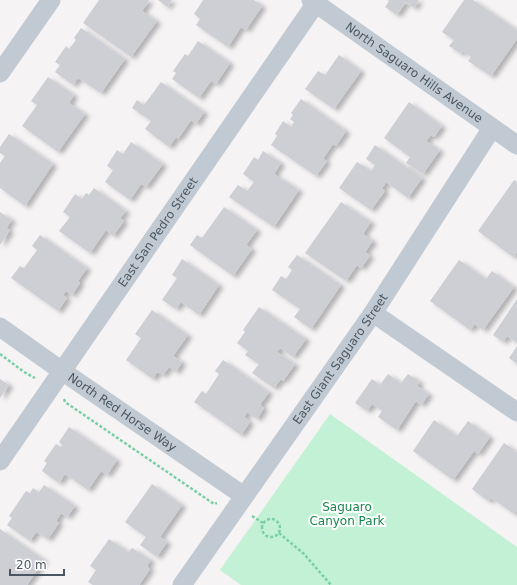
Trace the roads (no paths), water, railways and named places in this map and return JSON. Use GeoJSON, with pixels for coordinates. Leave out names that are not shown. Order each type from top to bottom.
{"type":"FeatureCollection","features":[{"type":"Feature","properties":{"kind":"street"},"geometry":{"type":"LineString","coordinates":[[0,73],[6,51],[51,0]]}},
{"type":"Feature","properties":{"kind":"street","name":"North Saguaro Hills Avenue"},"geometry":{"type":"LineString","coordinates":[[314,2],[517,145]]}},
{"type":"Feature","properties":{"kind":"street","name":"East San Pedro Street"},"geometry":{"type":"LineString","coordinates":[[0,460],[314,2]]}},
{"type":"Feature","properties":{"kind":"street","name":"East Giant Saguaro Street"},"geometry":{"type":"LineString","coordinates":[[182,585],[246,504],[373,313],[492,128]]}},
{"type":"Feature","properties":{"kind":"street"},"geometry":{"type":"LineString","coordinates":[[373,313],[517,412]]}},
{"type":"Feature","properties":{"kind":"street","name":"North Red Horse Way"},"geometry":{"type":"LineString","coordinates":[[0,327],[246,504]]}},
{"type":"Feature","properties":{"kind":"park label","name":"Saguaro Canyon Park"},"geometry":{"type":"Point","coordinates":[347,514]}}]}
